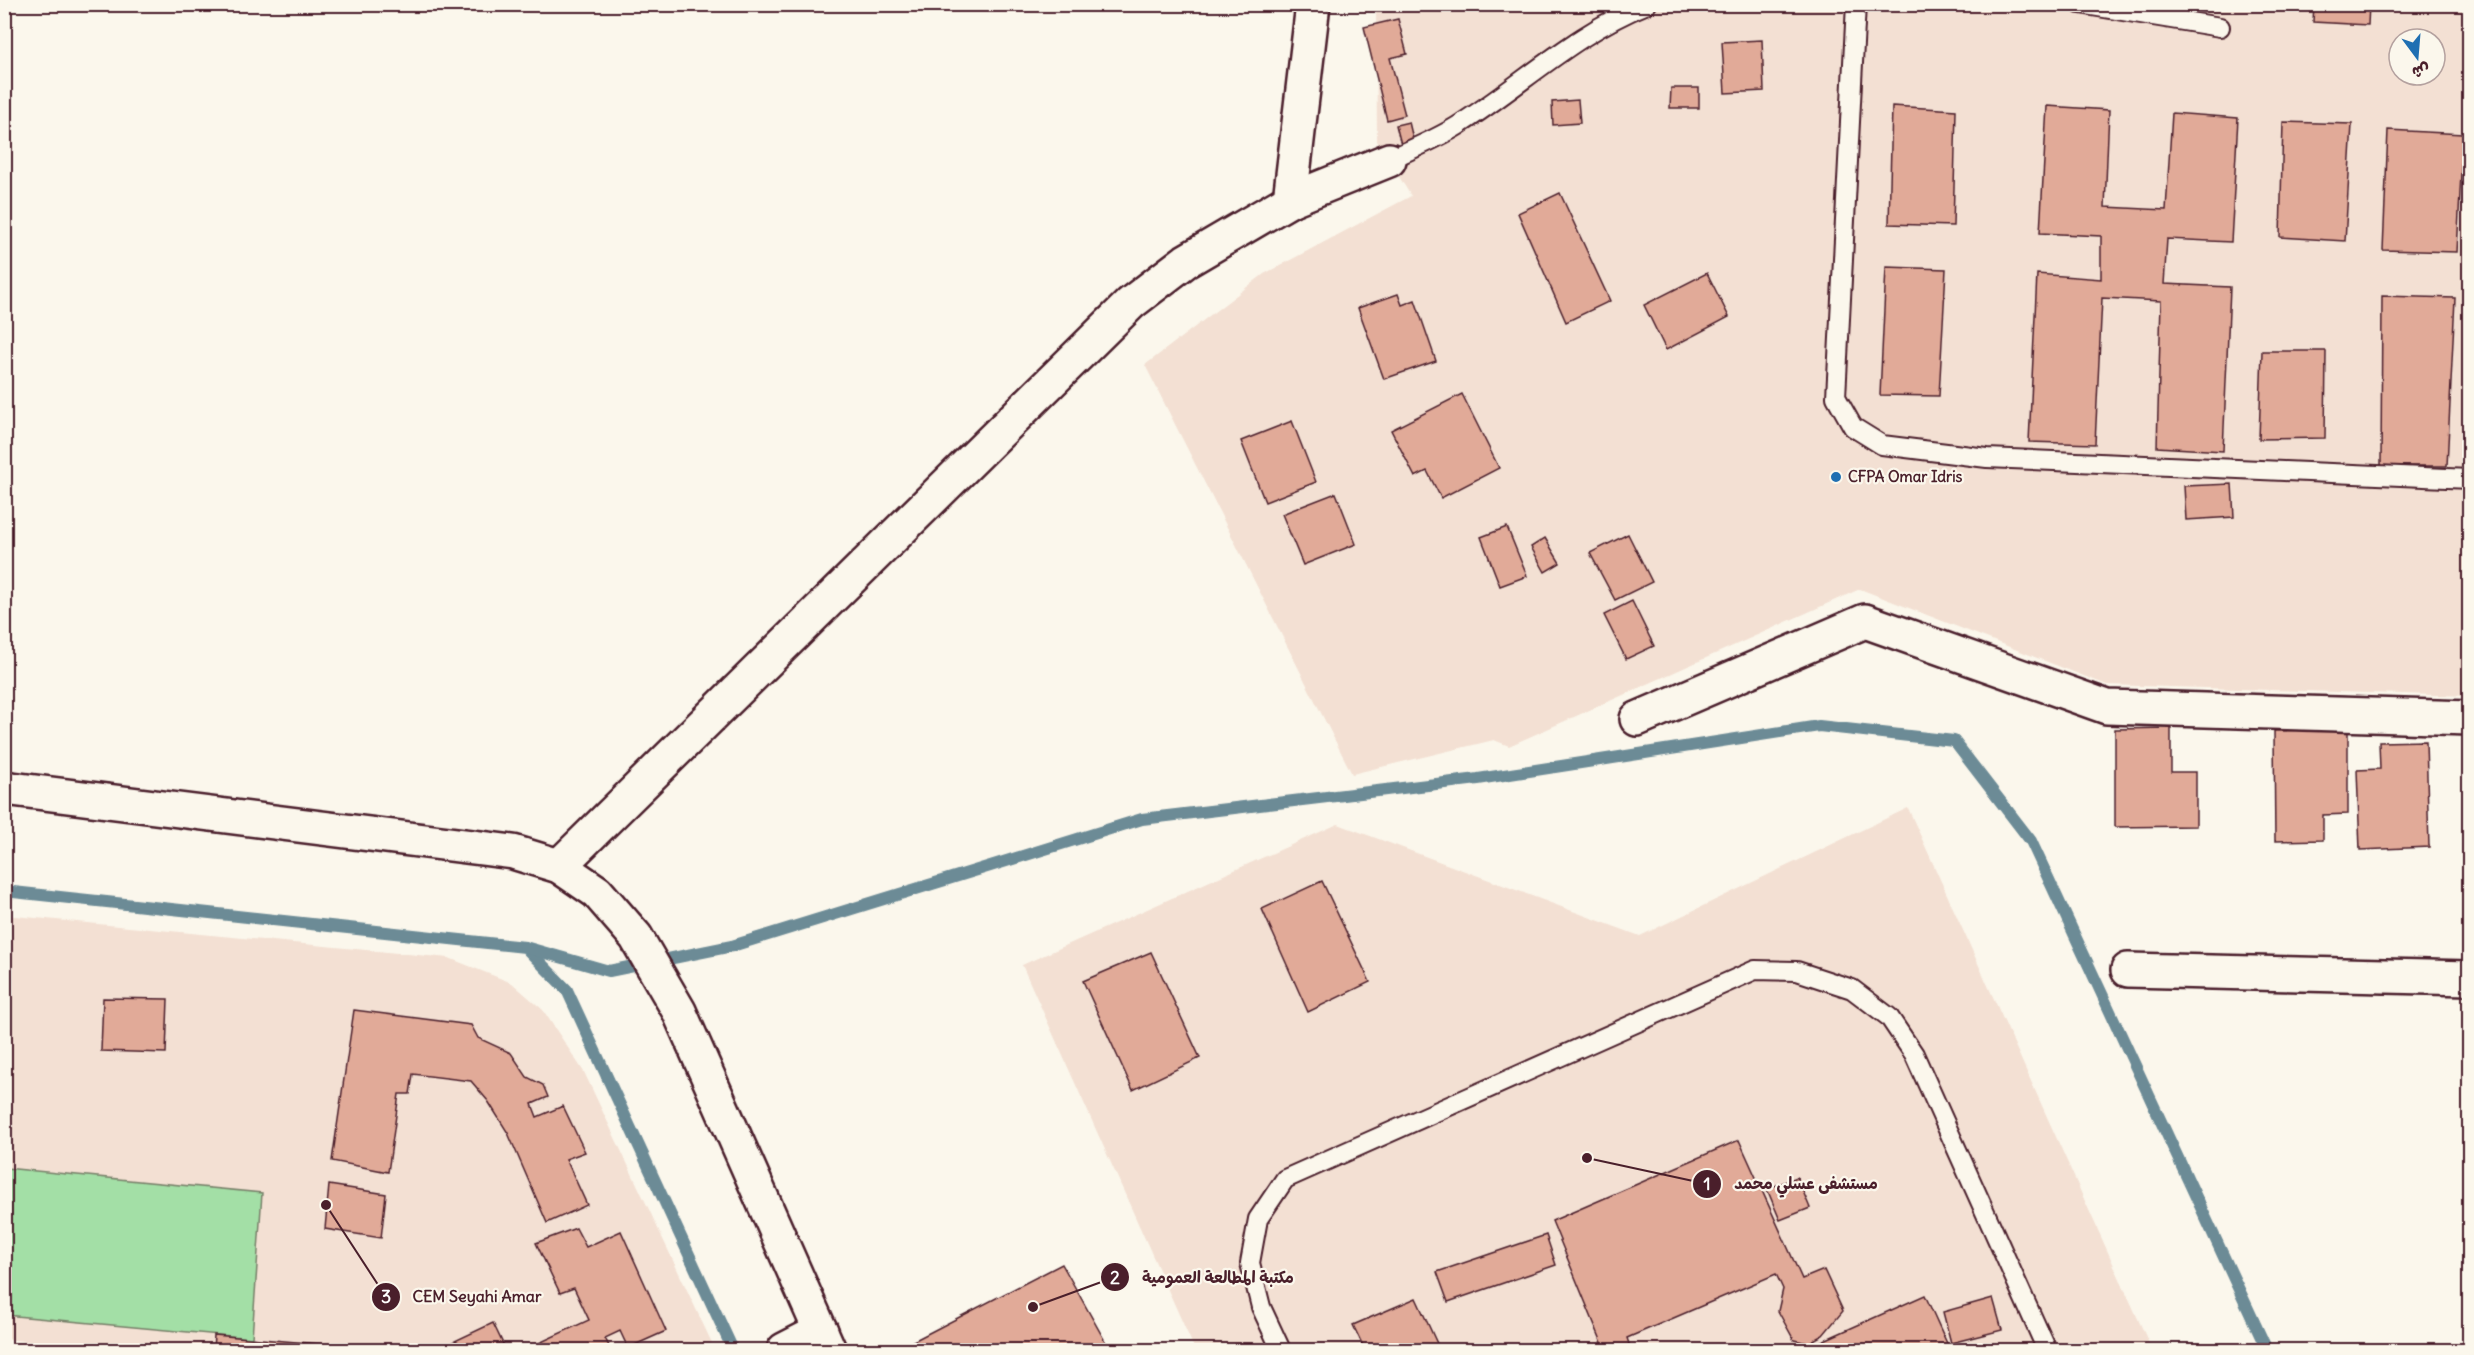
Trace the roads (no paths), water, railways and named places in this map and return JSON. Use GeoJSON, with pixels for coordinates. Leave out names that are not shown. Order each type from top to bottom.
{"type":"FeatureCollection","features":[{"type":"Feature","properties":{"kind":"street"},"geometry":{"type":"LineString","coordinates":[[1290,200],[1313,4]]}},
{"type":"Feature","properties":{"kind":"street"},"geometry":{"type":"LineString","coordinates":[[559,866],[1131,303],[1186,261],[1290,200],[1389,160]]}},
{"type":"Feature","properties":{"kind":"street"},"geometry":{"type":"LineString","coordinates":[[1637,718],[1865,621],[2107,707],[2469,718]]}},
{"type":"Feature","properties":{"kind":"street"},"geometry":{"type":"LineString","coordinates":[[4,788],[502,851],[559,866],[597,892],[636,937],[679,1011],[825,1341],[784,1350]]}},
{"type":"Feature","properties":{"kind":"street"},"geometry":{"type":"LineString","coordinates":[[2128,970],[2469,978]]}},
{"type":"Feature","properties":{"kind":"lane"},"geometry":{"type":"LineString","coordinates":[[1389,160],[1461,124],[1546,62],[1617,16],[1647,4]]}},
{"type":"Feature","properties":{"kind":"lane"},"geometry":{"type":"LineString","coordinates":[[1856,4],[1836,397],[1853,427],[1882,445],[1987,458],[2469,479]]}},
{"type":"Feature","properties":{"kind":"lane"},"geometry":{"type":"LineString","coordinates":[[2080,4],[2220,27]]}},
{"type":"Feature","properties":{"kind":"lane"},"geometry":{"type":"LineString","coordinates":[[1281,1350],[1261,1307],[1250,1263],[1258,1219],[1285,1179],[1755,970],[1797,971],[1852,989],[1889,1017],[1914,1054],[2047,1350]]}},
{"type":"Feature","properties":{"kind":"waterway"},"geometry":{"type":"LineString","coordinates":[[525,947],[609,971],[732,946],[1142,819],[1478,779],[1819,726],[1954,741],[2031,841],[2267,1350]]}},
{"type":"Feature","properties":{"kind":"waterway"},"geometry":{"type":"LineString","coordinates":[[4,891],[525,947],[567,990],[733,1350]]}},
{"type":"Feature","properties":{"kind":"place","name":"CFPA Omar Idris"},"geometry":{"type":"Point","coordinates":[1836,477]}},
{"type":"Feature","properties":{"kind":"place","name":"مستشفى عسلي محمد"},"geometry":{"type":"Point","coordinates":[1587,1158]}},
{"type":"Feature","properties":{"kind":"place","name":"CEM Seyahi Amar"},"geometry":{"type":"Point","coordinates":[326,1205]}},
{"type":"Feature","properties":{"kind":"place","name":"مكتبة المطالعة العمومية"},"geometry":{"type":"Point","coordinates":[1033,1307]}}]}
